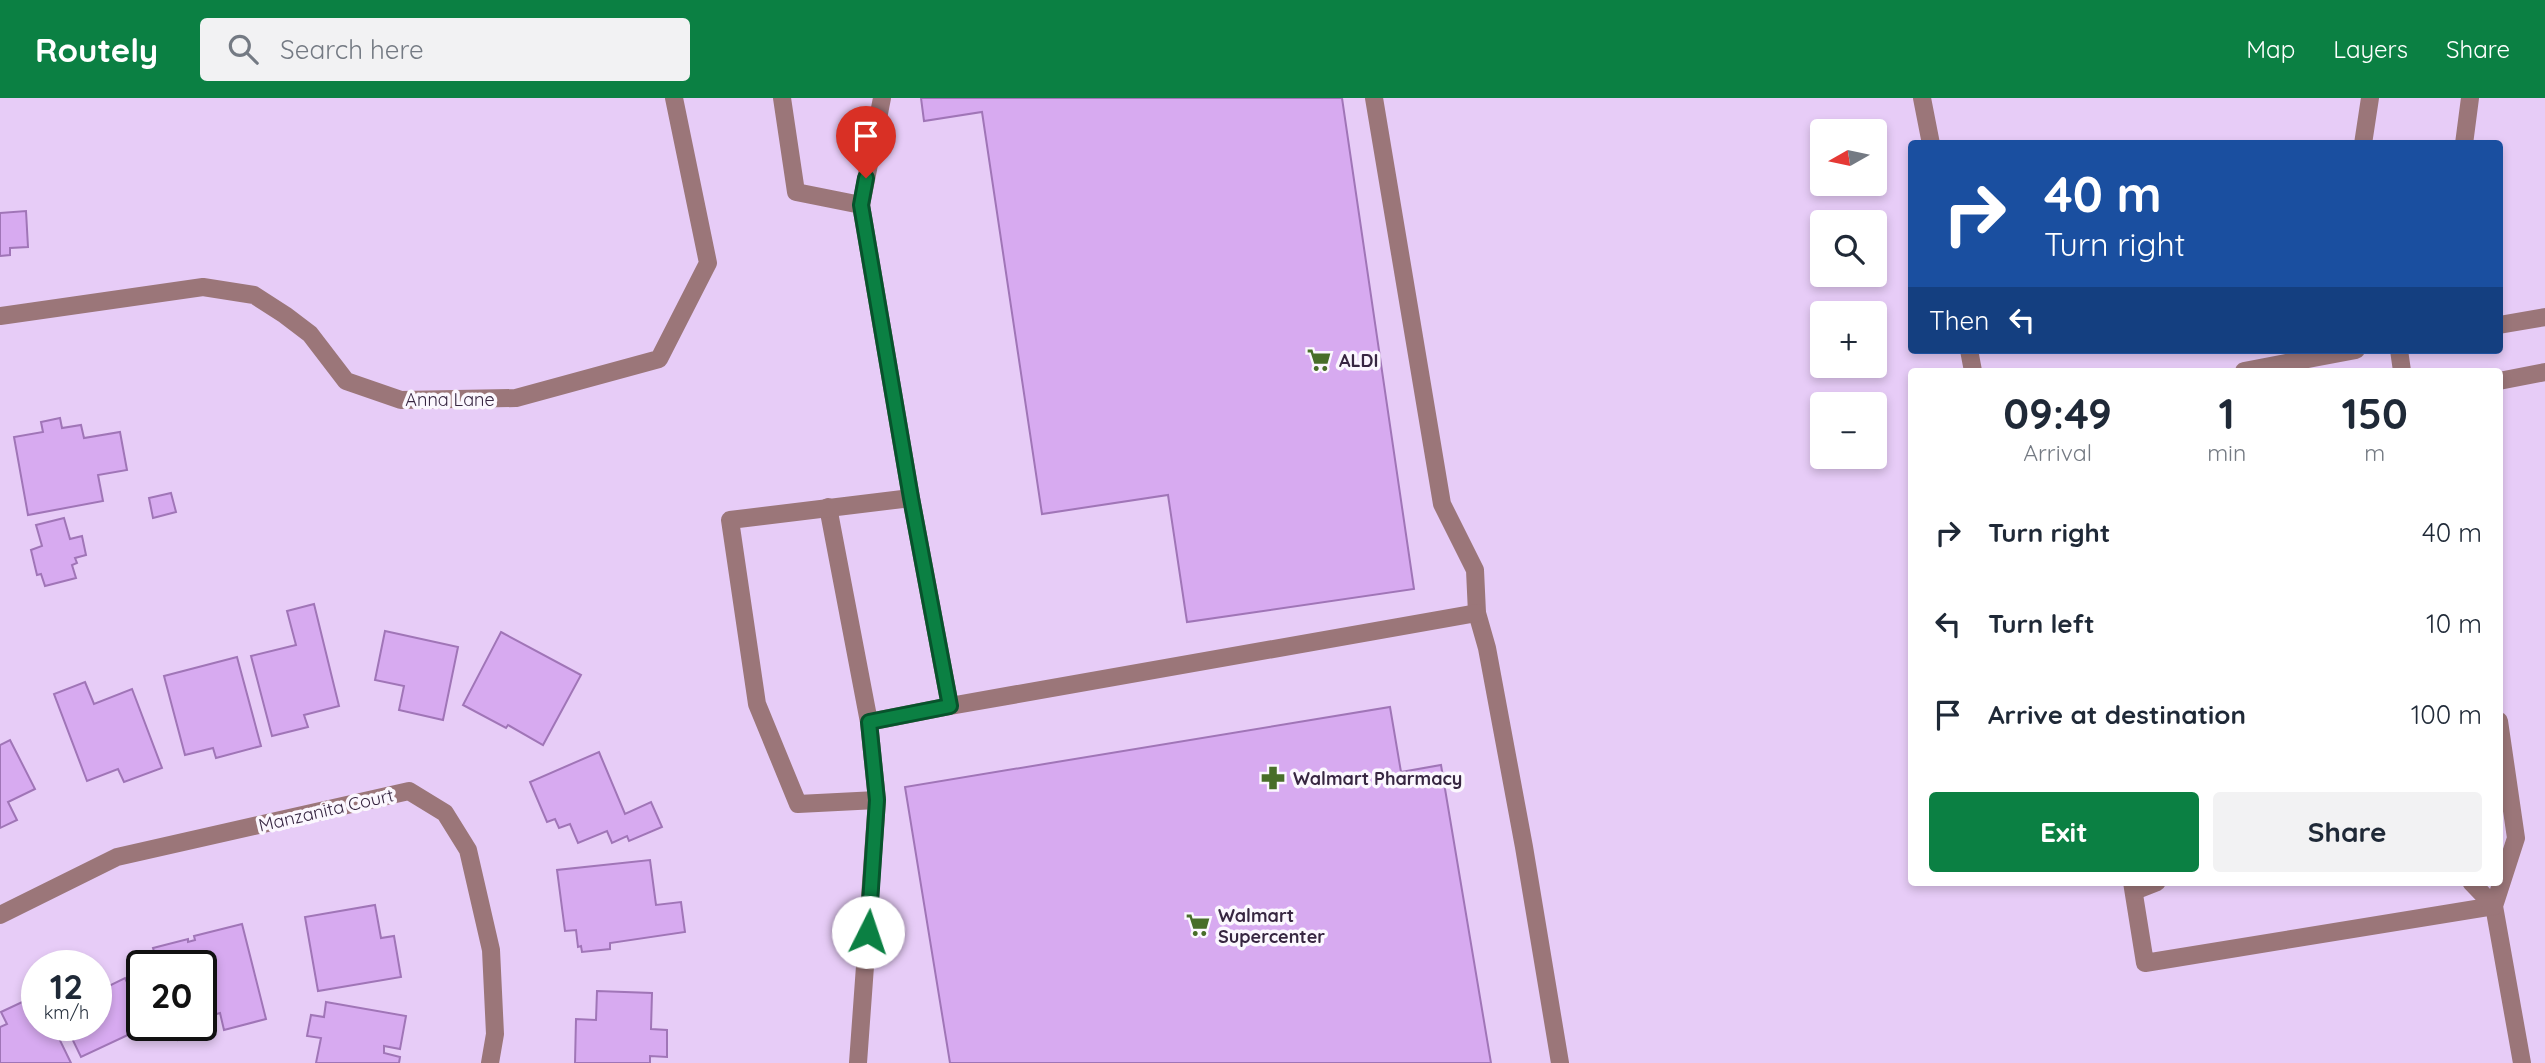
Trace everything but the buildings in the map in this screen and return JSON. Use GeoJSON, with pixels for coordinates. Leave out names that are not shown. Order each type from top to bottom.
{"type":"FeatureCollection","features":[{"type":"Feature","properties":{"kind":"street","name":"Anna Lane"},"geometry":{"type":"LineString","coordinates":[[0,316],[203,287],[254,295],[310,334],[346,381],[401,400],[516,398],[659,359],[708,263],[674,98]]}},
{"type":"Feature","properties":{"kind":"street"},"geometry":{"type":"LineString","coordinates":[[782,98],[796,192],[861,205]]}},
{"type":"Feature","properties":{"kind":"street"},"geometry":{"type":"LineString","coordinates":[[882,98],[861,205],[950,706]]}},
{"type":"Feature","properties":{"kind":"street"},"geometry":{"type":"LineString","coordinates":[[1374,98],[1442,504],[1475,569],[1477,613],[1487,648],[1524,847],[1560,1063]]}},
{"type":"Feature","properties":{"kind":"street"},"geometry":{"type":"LineString","coordinates":[[1922,98],[1930,140]]}},
{"type":"Feature","properties":{"kind":"street"},"geometry":{"type":"LineString","coordinates":[[2364,140],[2370,98]]}},
{"type":"Feature","properties":{"kind":"street"},"geometry":{"type":"LineString","coordinates":[[2464,140],[2470,98]]}},
{"type":"Feature","properties":{"kind":"street"},"geometry":{"type":"LineString","coordinates":[[2503,324],[2545,317]]}},
{"type":"Feature","properties":{"kind":"street"},"geometry":{"type":"LineString","coordinates":[[2260,368],[2335,354]]}},
{"type":"Feature","properties":{"kind":"street"},"geometry":{"type":"LineString","coordinates":[[2503,380],[2545,372]]}},
{"type":"Feature","properties":{"kind":"street"},"geometry":{"type":"LineString","coordinates":[[877,800],[798,804],[757,704],[730,520],[911,498]]}},
{"type":"Feature","properties":{"kind":"street"},"geometry":{"type":"LineString","coordinates":[[828,507],[869,722],[877,800],[858,1063]]}},
{"type":"Feature","properties":{"kind":"street"},"geometry":{"type":"LineString","coordinates":[[869,722],[1477,613]]}},
{"type":"Feature","properties":{"kind":"street"},"geometry":{"type":"LineString","coordinates":[[2503,749],[2516,838],[2503,878]]}},
{"type":"Feature","properties":{"kind":"street","name":"Manzanita Court"},"geometry":{"type":"LineString","coordinates":[[0,915],[117,858],[409,791],[445,813],[468,850],[491,950],[495,1034],[490,1063]]}},
{"type":"Feature","properties":{"kind":"street"},"geometry":{"type":"LineString","coordinates":[[2476,886],[2494,906]]}},
{"type":"Feature","properties":{"kind":"street"},"geometry":{"type":"LineString","coordinates":[[2500,886],[2494,906],[2522,1063]]}},
{"type":"Feature","properties":{"kind":"street"},"geometry":{"type":"LineString","coordinates":[[2133,887],[2145,963],[2494,906]]}},
{"type":"Feature","properties":{"kind":"place","name":"ALDI"},"geometry":{"type":"Point","coordinates":[1319,360]}},
{"type":"Feature","properties":{"kind":"place","name":"Walmart Pharmacy"},"geometry":{"type":"Point","coordinates":[1273,778]}},
{"type":"Feature","properties":{"kind":"place","name":"Walmart Supercenter"},"geometry":{"type":"Point","coordinates":[1198,925]}},
{"type":"Feature","properties":{"kind":"route"},"geometry":{"type":"LineString","coordinates":[[866,178],[861,205],[950,706],[869,722],[877,800],[868,932]]}}]}
